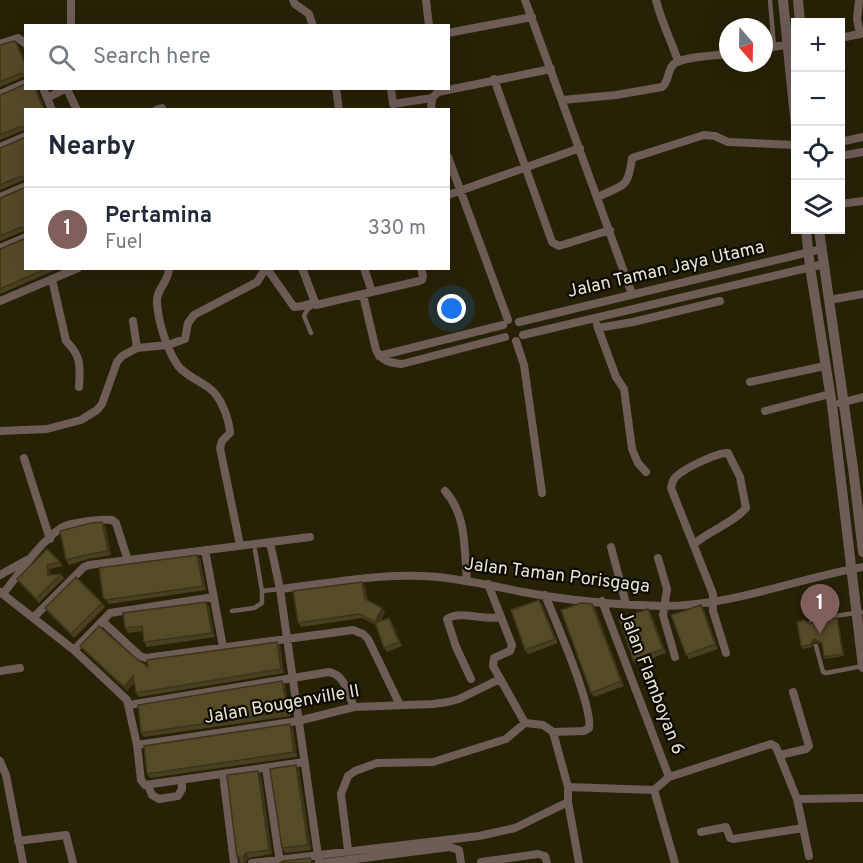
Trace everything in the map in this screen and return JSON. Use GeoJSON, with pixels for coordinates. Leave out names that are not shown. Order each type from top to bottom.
{"type":"FeatureCollection","features":[{"type":"Feature","properties":{"kind":"street"},"geometry":{"type":"LineString","coordinates":[[71,0],[71,24]]}},
{"type":"Feature","properties":{"kind":"street"},"geometry":{"type":"LineString","coordinates":[[293,0],[309,14],[312,24]]}},
{"type":"Feature","properties":{"kind":"street"},"geometry":{"type":"LineString","coordinates":[[426,0],[429,24]]}},
{"type":"Feature","properties":{"kind":"street"},"geometry":{"type":"LineString","coordinates":[[525,0],[632,294]]}},
{"type":"Feature","properties":{"kind":"street"},"geometry":{"type":"LineString","coordinates":[[656,0],[678,61]]}},
{"type":"Feature","properties":{"kind":"street"},"geometry":{"type":"LineString","coordinates":[[774,47],[791,44],[783,0]]}},
{"type":"Feature","properties":{"kind":"street"},"geometry":{"type":"LineString","coordinates":[[798,0],[800,18]]}},
{"type":"Feature","properties":{"kind":"street"},"geometry":{"type":"LineString","coordinates":[[845,38],[861,37],[856,19],[859,0]]}},
{"type":"Feature","properties":{"kind":"street"},"geometry":{"type":"LineString","coordinates":[[450,33],[532,17]]}},
{"type":"Feature","properties":{"kind":"street"},"geometry":{"type":"LineString","coordinates":[[1,41],[15,38],[24,42]]}},
{"type":"Feature","properties":{"kind":"street"},"geometry":{"type":"LineString","coordinates":[[562,100],[616,95],[662,87],[666,83],[671,67],[678,61],[719,55]]}},
{"type":"Feature","properties":{"kind":"street"},"geometry":{"type":"LineString","coordinates":[[450,90],[551,69]]}},
{"type":"Feature","properties":{"kind":"street"},"geometry":{"type":"LineString","coordinates":[[792,72],[795,126]]}},
{"type":"Feature","properties":{"kind":"street"},"geometry":{"type":"LineString","coordinates":[[494,79],[555,246],[610,230]]}},
{"type":"Feature","properties":{"kind":"street"},"geometry":{"type":"LineString","coordinates":[[0,94],[24,84]]}},
{"type":"Feature","properties":{"kind":"street"},"geometry":{"type":"LineString","coordinates":[[45,90],[51,108]]}},
{"type":"Feature","properties":{"kind":"street"},"geometry":{"type":"LineString","coordinates":[[47,98],[65,90]]}},
{"type":"Feature","properties":{"kind":"street"},"geometry":{"type":"LineString","coordinates":[[67,90],[76,108]]}},
{"type":"Feature","properties":{"kind":"street"},"geometry":{"type":"LineString","coordinates":[[336,90],[339,108]]}},
{"type":"Feature","properties":{"kind":"street"},"geometry":{"type":"LineString","coordinates":[[391,90],[393,104],[436,93]]}},
{"type":"Feature","properties":{"kind":"street"},"geometry":{"type":"LineString","coordinates":[[432,108],[436,93]]}},
{"type":"Feature","properties":{"kind":"street"},"geometry":{"type":"LineString","coordinates":[[598,197],[626,183],[631,174],[632,158],[704,135],[715,136],[728,142],[791,145]]}},
{"type":"Feature","properties":{"kind":"street"},"geometry":{"type":"LineString","coordinates":[[0,147],[24,137]]}},
{"type":"Feature","properties":{"kind":"street"},"geometry":{"type":"LineString","coordinates":[[845,141],[863,137]]}},
{"type":"Feature","properties":{"kind":"street"},"geometry":{"type":"LineString","coordinates":[[450,194],[580,148]]}},
{"type":"Feature","properties":{"kind":"street"},"geometry":{"type":"LineString","coordinates":[[845,153],[863,152]]}},
{"type":"Feature","properties":{"kind":"street"},"geometry":{"type":"LineString","coordinates":[[450,162],[506,322],[505,337]]}},
{"type":"Feature","properties":{"kind":"street"},"geometry":{"type":"LineString","coordinates":[[0,197],[24,187]]}},
{"type":"Feature","properties":{"kind":"street"},"geometry":{"type":"LineString","coordinates":[[845,203],[863,201]]}},
{"type":"Feature","properties":{"kind":"street"},"geometry":{"type":"LineString","coordinates":[[806,234],[857,568],[863,666]]}},
{"type":"Feature","properties":{"kind":"street"},"geometry":{"type":"LineString","coordinates":[[820,234],[847,401],[861,516],[863,552]]}},
{"type":"Feature","properties":{"kind":"street"},"geometry":{"type":"LineString","coordinates":[[0,248],[24,238]]}},
{"type":"Feature","properties":{"kind":"street","name":"Jalan Taman Jaya Utama"},"geometry":{"type":"LineString","coordinates":[[519,322],[822,249]]}},
{"type":"Feature","properties":{"kind":"street","name":"Jalan Taman Jaya Utama"},"geometry":{"type":"LineString","coordinates":[[519,338],[824,264]]}},
{"type":"Feature","properties":{"kind":"street"},"geometry":{"type":"LineString","coordinates":[[0,301],[73,270]]}},
{"type":"Feature","properties":{"kind":"street"},"geometry":{"type":"LineString","coordinates":[[169,270],[156,299],[168,345],[178,365],[186,374],[210,388],[217,396],[230,426],[230,433],[222,441],[220,448],[240,545]]}},
{"type":"Feature","properties":{"kind":"street"},"geometry":{"type":"LineString","coordinates":[[0,431],[59,427],[91,415],[102,404],[118,359],[137,348],[168,345],[186,339],[188,323],[200,310],[219,304],[257,282],[264,271],[268,270],[277,280],[294,307],[368,294],[422,280],[422,270]]}},
{"type":"Feature","properties":{"kind":"street"},"geometry":{"type":"LineString","coordinates":[[303,270],[316,303]]}},
{"type":"Feature","properties":{"kind":"street"},"geometry":{"type":"LineString","coordinates":[[364,270],[379,356],[390,363],[402,364],[505,337],[519,338]]}},
{"type":"Feature","properties":{"kind":"street"},"geometry":{"type":"LineString","coordinates":[[52,279],[66,340],[73,347],[80,362],[79,387]]}},
{"type":"Feature","properties":{"kind":"street"},"geometry":{"type":"LineString","coordinates":[[700,293],[703,305]]}},
{"type":"Feature","properties":{"kind":"street"},"geometry":{"type":"LineString","coordinates":[[831,299],[863,294]]}},
{"type":"Feature","properties":{"kind":"street"},"geometry":{"type":"LineString","coordinates":[[598,328],[720,301]]}},
{"type":"Feature","properties":{"kind":"street"},"geometry":{"type":"LineString","coordinates":[[630,310],[633,322]]}},
{"type":"Feature","properties":{"kind":"street"},"geometry":{"type":"LineString","coordinates":[[596,318],[616,377],[624,389],[632,449],[638,463],[646,472]]}},
{"type":"Feature","properties":{"kind":"street"},"geometry":{"type":"LineString","coordinates":[[133,321],[137,348]]}},
{"type":"Feature","properties":{"kind":"street"},"geometry":{"type":"LineString","coordinates":[[379,356],[506,322],[519,322],[522,328],[519,338],[542,493]]}},
{"type":"Feature","properties":{"kind":"street"},"geometry":{"type":"LineString","coordinates":[[750,381],[825,366]]}},
{"type":"Feature","properties":{"kind":"street"},"geometry":{"type":"LineString","coordinates":[[765,411],[863,397]]}},
{"type":"Feature","properties":{"kind":"street"},"geometry":{"type":"LineString","coordinates":[[694,544],[705,534],[736,517],[746,508],[740,477],[729,453],[715,456],[681,473],[672,483],[671,488],[713,594],[713,611],[726,653]]}},
{"type":"Feature","properties":{"kind":"street"},"geometry":{"type":"LineString","coordinates":[[24,458],[50,539]]}},
{"type":"Feature","properties":{"kind":"street"},"geometry":{"type":"LineString","coordinates":[[445,490],[457,506],[462,524],[467,581]]}},
{"type":"Feature","properties":{"kind":"street"},"geometry":{"type":"LineString","coordinates":[[128,561],[116,524],[109,519],[66,526],[30,559],[2,593],[74,650],[124,697],[129,705],[143,784],[304,762]]}},
{"type":"Feature","properties":{"kind":"street"},"geometry":{"type":"LineString","coordinates":[[34,617],[84,567],[89,565],[310,537]]}},
{"type":"Feature","properties":{"kind":"street"},"geometry":{"type":"LineString","coordinates":[[268,543],[271,547],[280,589],[318,859]]}},
{"type":"Feature","properties":{"kind":"street"},"geometry":{"type":"LineString","coordinates":[[611,547],[626,604]]}},
{"type":"Feature","properties":{"kind":"street"},"geometry":{"type":"LineString","coordinates":[[205,550],[223,647]]}},
{"type":"Feature","properties":{"kind":"street"},"geometry":{"type":"LineString","coordinates":[[658,558],[667,589],[663,615],[675,657]]}},
{"type":"Feature","properties":{"kind":"street"},"geometry":{"type":"LineString","coordinates":[[0,574],[30,559]]}},
{"type":"Feature","properties":{"kind":"street","name":"Jalan Taman Porisgaga"},"geometry":{"type":"LineString","coordinates":[[280,589],[389,576],[438,577],[602,602],[664,606],[713,603],[857,568]]}},
{"type":"Feature","properties":{"kind":"street"},"geometry":{"type":"LineString","coordinates":[[488,584],[512,645],[510,651],[493,661],[493,666],[525,723]]}},
{"type":"Feature","properties":{"kind":"street"},"geometry":{"type":"LineString","coordinates":[[348,850],[341,794],[348,776],[355,771],[377,763],[441,760],[506,738],[525,723],[543,725],[553,732],[584,731],[589,728],[586,700],[545,594]]}},
{"type":"Feature","properties":{"kind":"street"},"geometry":{"type":"LineString","coordinates":[[74,650],[110,613],[214,597]]}},
{"type":"Feature","properties":{"kind":"street","name":"Jalan Flamboyan 6"},"geometry":{"type":"LineString","coordinates":[[602,602],[669,777]]}},
{"type":"Feature","properties":{"kind":"street"},"geometry":{"type":"LineString","coordinates":[[471,679],[456,647],[447,619],[457,615],[475,618],[501,617]]}},
{"type":"Feature","properties":{"kind":"street"},"geometry":{"type":"LineString","coordinates":[[102,621],[140,656],[146,658],[353,630],[368,639],[400,705]]}},
{"type":"Feature","properties":{"kind":"street"},"geometry":{"type":"LineString","coordinates":[[0,671],[20,668]]}},
{"type":"Feature","properties":{"kind":"street"},"geometry":{"type":"LineString","coordinates":[[129,705],[329,672],[338,675],[354,707]]}},
{"type":"Feature","properties":{"kind":"street","name":"Jalan Bougenville II"},"geometry":{"type":"LineString","coordinates":[[137,745],[298,720],[354,707],[433,704],[459,699],[500,680]]}},
{"type":"Feature","properties":{"kind":"street"},"geometry":{"type":"LineString","coordinates":[[780,755],[806,749],[809,746],[793,692]]}},
{"type":"Feature","properties":{"kind":"street"},"geometry":{"type":"LineString","coordinates":[[553,732],[568,787],[568,802],[579,863]]}},
{"type":"Feature","properties":{"kind":"street"},"geometry":{"type":"LineString","coordinates":[[568,787],[654,790],[669,777],[768,744],[774,745],[797,799],[810,856]]}},
{"type":"Feature","properties":{"kind":"street"},"geometry":{"type":"LineString","coordinates":[[0,761],[6,775],[23,863]]}},
{"type":"Feature","properties":{"kind":"street"},"geometry":{"type":"LineString","coordinates":[[266,768],[280,861]]}},
{"type":"Feature","properties":{"kind":"street"},"geometry":{"type":"LineString","coordinates":[[224,774],[234,863]]}},
{"type":"Feature","properties":{"kind":"street"},"geometry":{"type":"LineString","coordinates":[[148,785],[152,795],[159,799],[178,796],[182,789],[182,780]]}},
{"type":"Feature","properties":{"kind":"street"},"geometry":{"type":"LineString","coordinates":[[654,790],[675,863]]}},
{"type":"Feature","properties":{"kind":"street"},"geometry":{"type":"LineString","coordinates":[[797,799],[863,798]]}},
{"type":"Feature","properties":{"kind":"street"},"geometry":{"type":"LineString","coordinates":[[252,863],[318,859],[348,850],[462,839],[494,833],[515,828],[568,802]]}},
{"type":"Feature","properties":{"kind":"street"},"geometry":{"type":"LineString","coordinates":[[701,832],[726,827],[733,840],[803,828]]}},
{"type":"Feature","properties":{"kind":"street"},"geometry":{"type":"LineString","coordinates":[[18,841],[66,835],[73,863]]}},
{"type":"Feature","properties":{"kind":"street"},"geometry":{"type":"LineString","coordinates":[[324,863],[378,860],[450,847],[456,848],[460,854],[461,863]]}},
{"type":"Feature","properties":{"kind":"street"},"geometry":{"type":"LineString","coordinates":[[416,852],[417,863]]}},
{"type":"Feature","properties":{"kind":"street"},"geometry":{"type":"LineString","coordinates":[[481,862],[538,854],[545,856],[547,863]]}},
{"type":"Feature","properties":{"kind":"lane"},"geometry":{"type":"LineString","coordinates":[[770,0],[774,47]]}},
{"type":"Feature","properties":{"kind":"lane"},"geometry":{"type":"LineString","coordinates":[[311,333],[305,313],[316,303]]}},
{"type":"Feature","properties":{"kind":"lane"},"geometry":{"type":"LineString","coordinates":[[232,611],[260,605],[263,599],[255,550]]}},
{"type":"Feature","properties":{"kind":"lane"},"geometry":{"type":"LineString","coordinates":[[262,591],[280,589]]}},
{"type":"Feature","properties":{"kind":"lane"},"geometry":{"type":"LineString","coordinates":[[811,622],[813,619],[827,616],[859,612]]}},
{"type":"Feature","properties":{"kind":"lane"},"geometry":{"type":"LineString","coordinates":[[816,646],[823,672],[863,666]]}},
{"type":"Feature","properties":{"kind":"building"},"geometry":{"type":"Polygon","coordinates":[[[16,42],[24,61],[24,74],[21,73],[0,82],[0,45],[16,42]]]}},
{"type":"Feature","properties":{"kind":"building"},"geometry":{"type":"Polygon","coordinates":[[[24,85],[24,90],[36,90],[43,108],[24,108],[24,127],[21,126],[0,135],[0,95],[24,85]]]}},
{"type":"Feature","properties":{"kind":"building"},"geometry":{"type":"Polygon","coordinates":[[[24,138],[24,177],[21,176],[0,185],[0,148],[24,138]]]}},
{"type":"Feature","properties":{"kind":"building"},"geometry":{"type":"Polygon","coordinates":[[[24,188],[24,228],[21,227],[0,236],[0,198],[24,188]]]}},
{"type":"Feature","properties":{"kind":"building"},"geometry":{"type":"Polygon","coordinates":[[[24,239],[24,270],[43,270],[0,289],[0,249],[24,239]]]}},
{"type":"Feature","properties":{"kind":"building"},"geometry":{"type":"Polygon","coordinates":[[[102,522],[108,551],[66,560],[60,531],[102,522]]]}},
{"type":"Feature","properties":{"kind":"building"},"geometry":{"type":"Polygon","coordinates":[[[47,549],[60,562],[47,565],[48,575],[61,574],[36,599],[17,579],[47,549]]]}},
{"type":"Feature","properties":{"kind":"building"},"geometry":{"type":"Polygon","coordinates":[[[197,555],[203,586],[106,600],[103,597],[99,568],[197,555]]]}},
{"type":"Feature","properties":{"kind":"building"},"geometry":{"type":"Polygon","coordinates":[[[76,577],[102,603],[71,634],[45,608],[76,577]]]}},
{"type":"Feature","properties":{"kind":"building"},"geometry":{"type":"Polygon","coordinates":[[[362,582],[365,599],[382,608],[375,622],[359,614],[298,623],[293,591],[362,582]]]}},
{"type":"Feature","properties":{"kind":"building"},"geometry":{"type":"Polygon","coordinates":[[[539,600],[555,639],[525,650],[511,610],[539,600]]]}},
{"type":"Feature","properties":{"kind":"building"},"geometry":{"type":"Polygon","coordinates":[[[206,602],[212,633],[144,642],[142,626],[125,628],[123,613],[206,602]]]}},
{"type":"Feature","properties":{"kind":"building"},"geometry":{"type":"Polygon","coordinates":[[[581,603],[592,604],[621,681],[591,693],[561,610],[581,603]]]}},
{"type":"Feature","properties":{"kind":"building"},"geometry":{"type":"Polygon","coordinates":[[[701,605],[715,644],[686,655],[671,615],[701,605]]]}},
{"type":"Feature","properties":{"kind":"building"},"geometry":{"type":"Polygon","coordinates":[[[648,609],[663,649],[633,660],[619,619],[648,609]]]}},
{"type":"Feature","properties":{"kind":"building"},"geometry":{"type":"Polygon","coordinates":[[[389,618],[399,642],[384,648],[375,623],[389,618]]]}},
{"type":"Feature","properties":{"kind":"building"},"geometry":{"type":"Polygon","coordinates":[[[837,618],[843,654],[824,657],[822,643],[814,639],[810,645],[801,646],[797,622],[805,620],[810,624],[814,621],[837,618]]]}},
{"type":"Feature","properties":{"kind":"building"},"geometry":{"type":"Polygon","coordinates":[[[99,626],[148,667],[147,660],[277,642],[281,669],[136,693],[133,676],[124,687],[80,646],[99,626]]]}},
{"type":"Feature","properties":{"kind":"building"},"geometry":{"type":"Polygon","coordinates":[[[282,681],[288,711],[141,733],[138,705],[282,681]]]}},
{"type":"Feature","properties":{"kind":"building"},"geometry":{"type":"Polygon","coordinates":[[[290,724],[294,752],[147,774],[144,746],[290,724]]]}},
{"type":"Feature","properties":{"kind":"building"},"geometry":{"type":"Polygon","coordinates":[[[296,765],[308,845],[282,848],[270,769],[296,765]]]}},
{"type":"Feature","properties":{"kind":"building"},"geometry":{"type":"Polygon","coordinates":[[[258,771],[269,850],[246,853],[243,857],[245,863],[240,863],[240,857],[237,857],[227,775],[258,771]]]}},
{"type":"Feature","properties":{"kind":"building"},"geometry":{"type":"Polygon","coordinates":[[[310,858],[312,863],[280,863],[283,861],[310,858]]]}},
{"type":"Feature","properties":{"kind":"place","name":"Pertamina"},"geometry":{"type":"Point","coordinates":[820,634]}}]}
